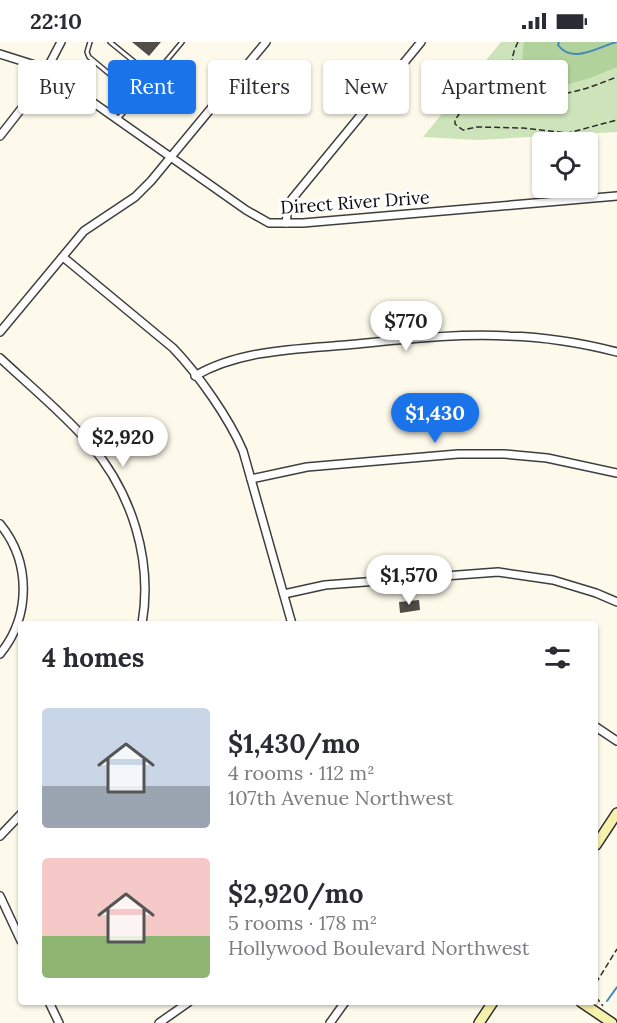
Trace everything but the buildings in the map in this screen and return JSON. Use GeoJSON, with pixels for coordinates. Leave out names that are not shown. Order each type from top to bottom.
{"type":"FeatureCollection","features":[{"type":"Feature","properties":{"kind":"street"},"geometry":{"type":"LineString","coordinates":[[51,60],[61,42]]}},
{"type":"Feature","properties":{"kind":"street"},"geometry":{"type":"LineString","coordinates":[[0,332],[92,224],[135,197],[266,42]]}},
{"type":"Feature","properties":{"kind":"street"},"geometry":{"type":"LineString","coordinates":[[286,223],[288,207],[292,199],[421,42]]}},
{"type":"Feature","properties":{"kind":"street","name":"Direct River Drive"},"geometry":{"type":"LineString","coordinates":[[0,54],[18,60]]}},
{"type":"Feature","properties":{"kind":"street","name":"Direct River Drive"},"geometry":{"type":"LineString","coordinates":[[96,105],[269,223],[617,196]]}},
{"type":"Feature","properties":{"kind":"street"},"geometry":{"type":"LineString","coordinates":[[0,136],[18,113]]}},
{"type":"Feature","properties":{"kind":"street"},"geometry":{"type":"LineString","coordinates":[[63,257],[165,340],[195,376],[237,437],[291,621]]}},
{"type":"Feature","properties":{"kind":"street"},"geometry":{"type":"LineString","coordinates":[[195,376],[213,366],[272,352],[448,337],[520,336],[578,343],[617,352]]}},
{"type":"Feature","properties":{"kind":"street"},"geometry":{"type":"LineString","coordinates":[[0,358],[83,436],[102,459],[119,486],[133,520],[141,551],[145,594],[142,621]]}},
{"type":"Feature","properties":{"kind":"street"},"geometry":{"type":"LineString","coordinates":[[251,479],[308,467],[458,454],[504,454],[547,458],[617,473]]}},
{"type":"Feature","properties":{"kind":"street"},"geometry":{"type":"LineString","coordinates":[[0,524],[13,543],[19,558],[23,592],[18,621]]}},
{"type":"Feature","properties":{"kind":"street"},"geometry":{"type":"LineString","coordinates":[[284,594],[325,585],[498,572],[573,585],[617,602]]}},
{"type":"Feature","properties":{"kind":"street"},"geometry":{"type":"LineString","coordinates":[[0,654],[18,624]]}},
{"type":"Feature","properties":{"kind":"street"},"geometry":{"type":"LineString","coordinates":[[598,728],[617,741]]}},
{"type":"Feature","properties":{"kind":"street"},"geometry":{"type":"LineString","coordinates":[[598,843],[617,813]]}},
{"type":"Feature","properties":{"kind":"street"},"geometry":{"type":"LineString","coordinates":[[0,836],[18,817]]}},
{"type":"Feature","properties":{"kind":"street"},"geometry":{"type":"LineString","coordinates":[[0,897],[18,935]]}},
{"type":"Feature","properties":{"kind":"street"},"geometry":{"type":"LineString","coordinates":[[50,1005],[59,1023]]}},
{"type":"Feature","properties":{"kind":"street"},"geometry":{"type":"LineString","coordinates":[[159,1023],[185,1005]]}},
{"type":"Feature","properties":{"kind":"street"},"geometry":{"type":"LineString","coordinates":[[330,1023],[343,1005]]}},
{"type":"Feature","properties":{"kind":"street"},"geometry":{"type":"LineString","coordinates":[[479,1023],[491,1005]]}},
{"type":"Feature","properties":{"kind":"street"},"geometry":{"type":"LineString","coordinates":[[585,1005],[612,1023]]}},
{"type":"Feature","properties":{"kind":"lane"},"geometry":{"type":"LineString","coordinates":[[90,42],[87,52],[89,57],[124,86],[130,85],[139,73],[137,64],[110,42]]}},
{"type":"Feature","properties":{"kind":"lane"},"geometry":{"type":"LineString","coordinates":[[117,120],[182,42]]}},
{"type":"Feature","properties":{"kind":"path"},"geometry":{"type":"LineString","coordinates":[[513,60],[518,42]]}},
{"type":"Feature","properties":{"kind":"path"},"geometry":{"type":"LineString","coordinates":[[568,93],[584,90],[617,77]]}},
{"type":"Feature","properties":{"kind":"path"},"geometry":{"type":"LineString","coordinates":[[459,114],[455,124],[463,130],[523,128],[568,133],[617,120]]}},
{"type":"Feature","properties":{"kind":"path"},"geometry":{"type":"LineString","coordinates":[[598,980],[617,949]]}},
{"type":"Feature","properties":{"kind":"green space"},"geometry":{"type":"Polygon","coordinates":[[[501,42],[617,42],[617,132],[532,132],[532,137],[479,140],[423,137],[442,114],[568,114],[568,60],[486,60],[501,42]]]}},
{"type":"Feature","properties":{"kind":"green space"},"geometry":{"type":"Polygon","coordinates":[[[524,42],[617,42],[617,67],[568,84],[568,60],[522,60],[524,42]]]}},
{"type":"Feature","properties":{"kind":"waterway"},"geometry":{"type":"LineString","coordinates":[[559,42],[558,45],[571,54],[579,54],[617,42]]}},
{"type":"Feature","properties":{"kind":"waterway"},"geometry":{"type":"LineString","coordinates":[[607,1001],[617,987]]}}]}
